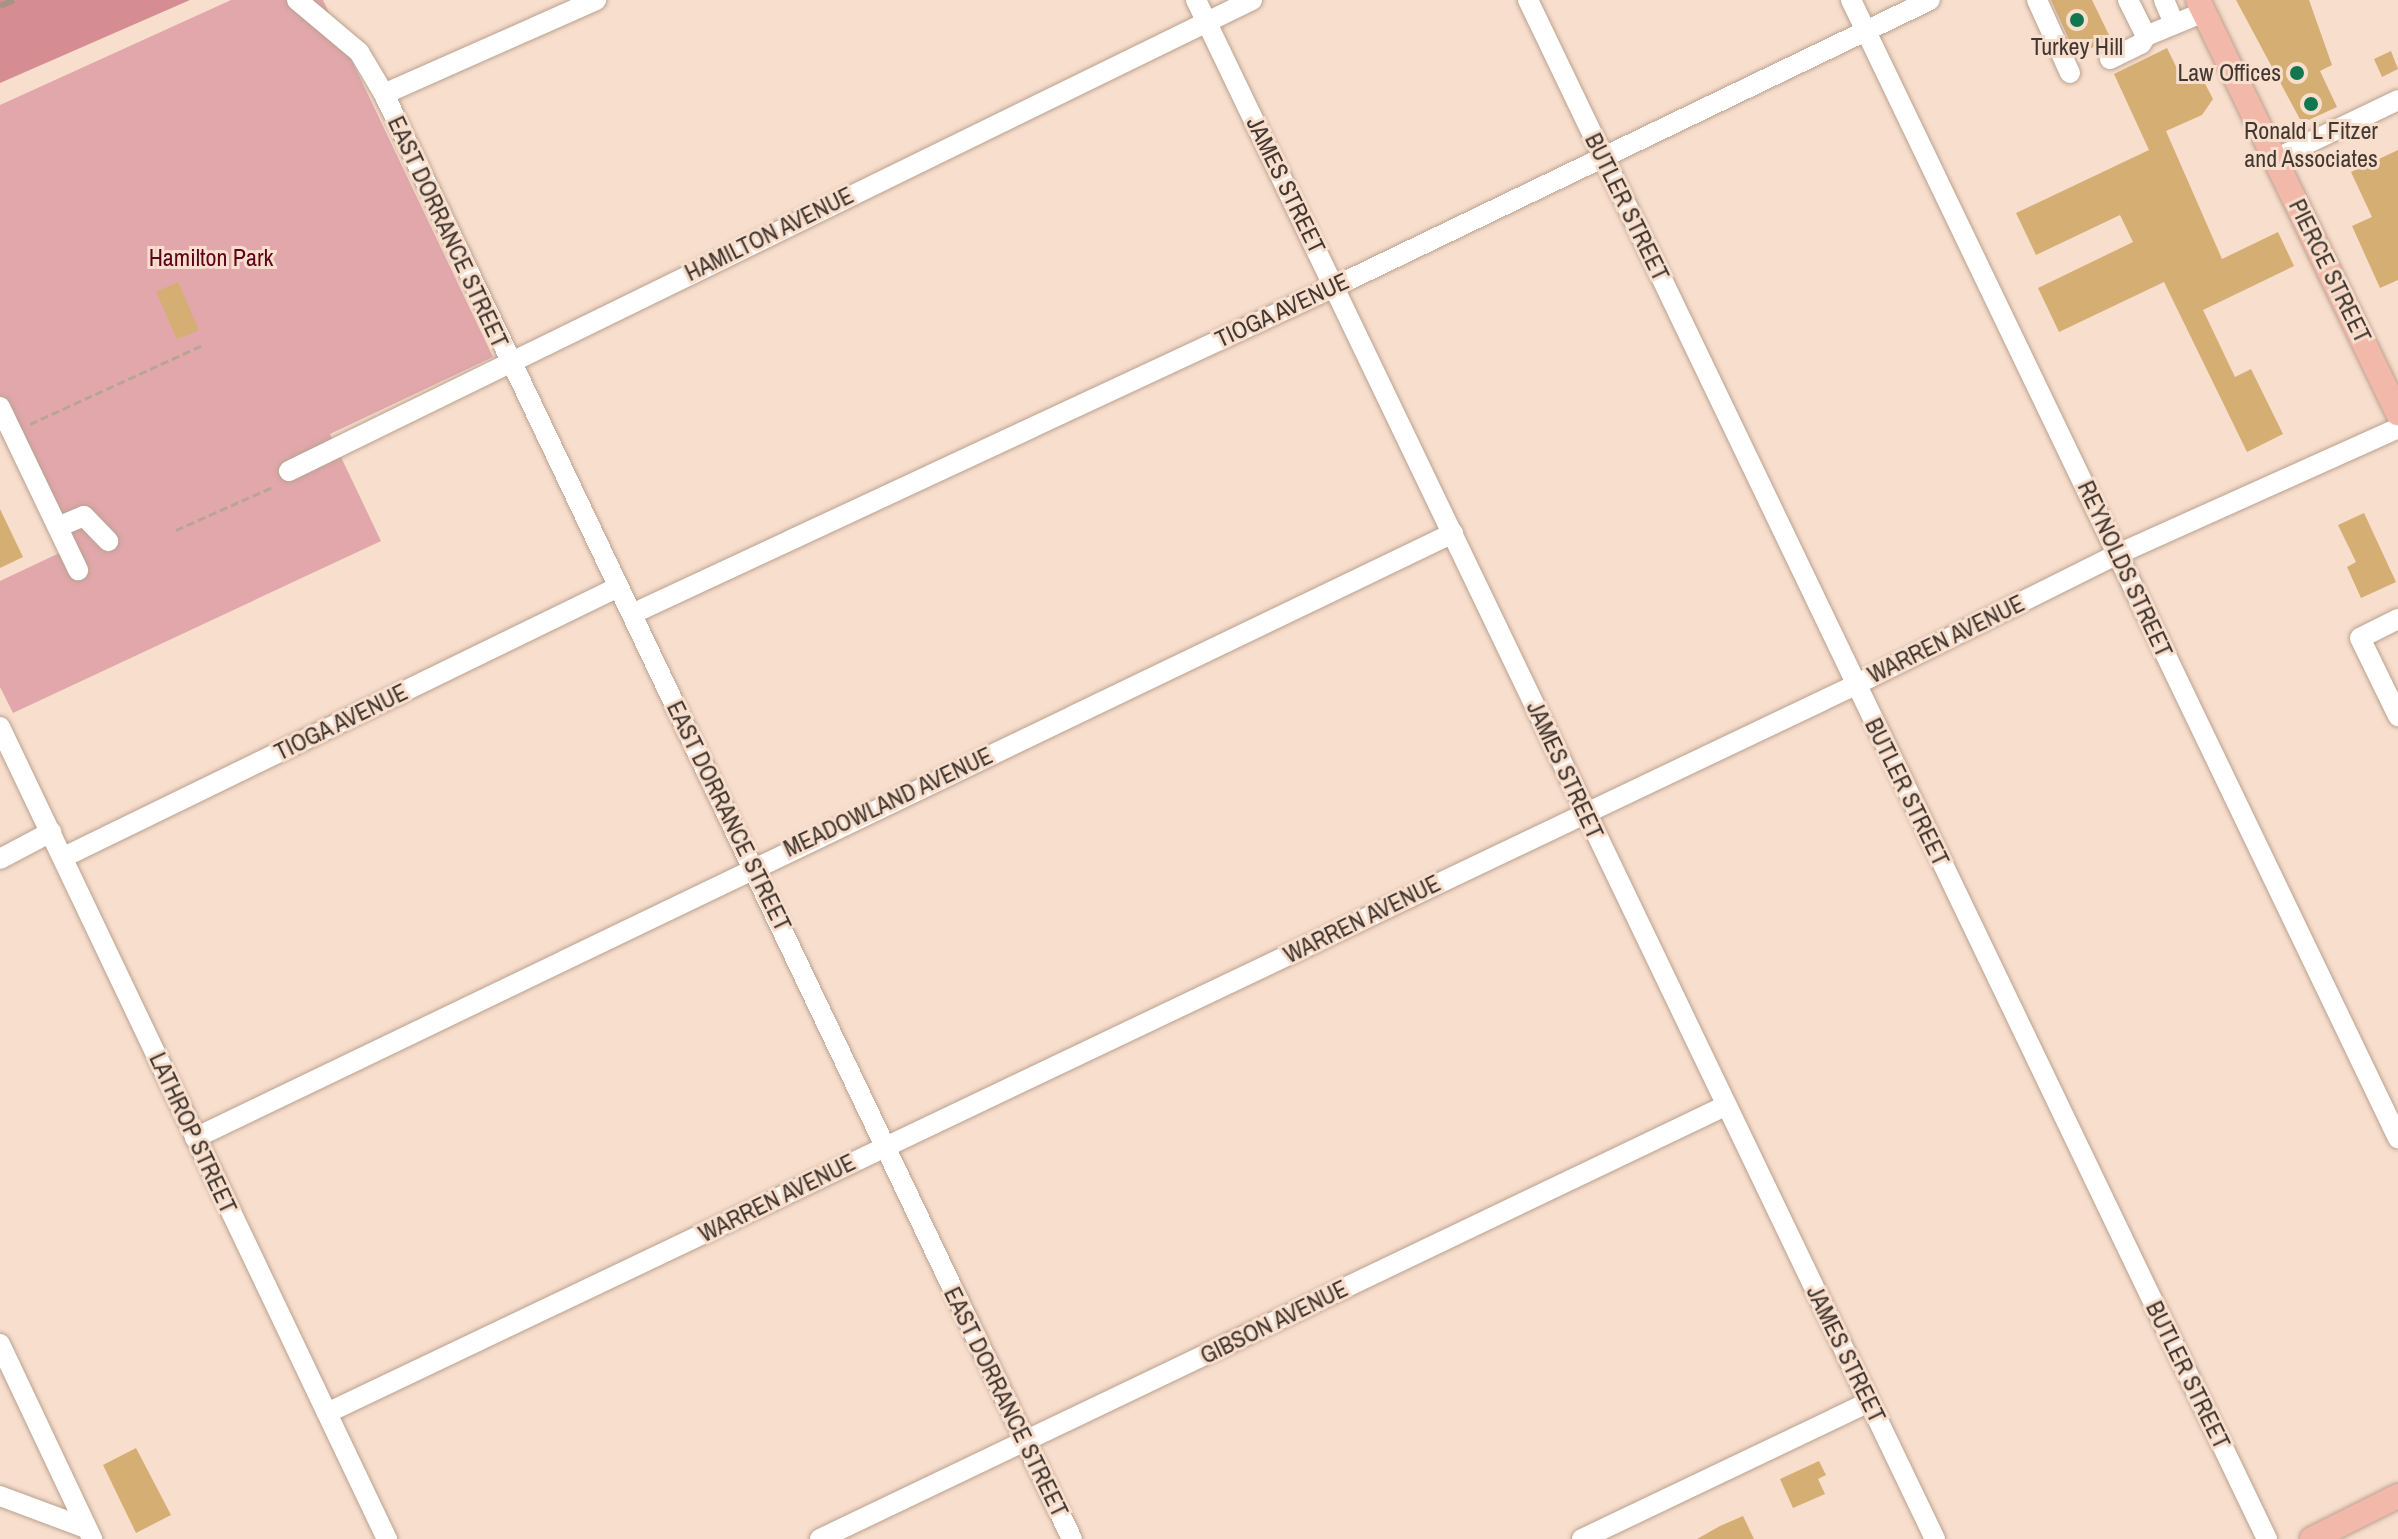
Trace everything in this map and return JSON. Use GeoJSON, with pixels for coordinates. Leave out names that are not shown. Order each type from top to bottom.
{"type":"FeatureCollection","features":[{"type":"Feature","properties":{"kind":"main road","name":"PIERCE STREET"},"geometry":{"type":"LineString","coordinates":[[2201,6],[2398,413]]}},
{"type":"Feature","properties":{"kind":"main road"},"geometry":{"type":"LineString","coordinates":[[2312,1539],[2398,1496]]}},
{"type":"Feature","properties":{"kind":"street","name":"EAST DORRANCE STREET"},"geometry":{"type":"LineString","coordinates":[[297,0],[359,52],[384,94],[507,361],[754,866],[883,1147],[1072,1539]]}},
{"type":"Feature","properties":{"kind":"street"},"geometry":{"type":"LineString","coordinates":[[384,94],[596,0]]}},
{"type":"Feature","properties":{"kind":"street","name":"JAMES STREET"},"geometry":{"type":"LineString","coordinates":[[1196,0],[1336,286],[1935,1539]]}},
{"type":"Feature","properties":{"kind":"street","name":"HAMILTON AVENUE"},"geometry":{"type":"LineString","coordinates":[[289,471],[507,361],[1252,0]]}},
{"type":"Feature","properties":{"kind":"street","name":"BUTLER STREET"},"geometry":{"type":"LineString","coordinates":[[1528,0],[2267,1539]]}},
{"type":"Feature","properties":{"kind":"street","name":"REYNOLDS STREET"},"geometry":{"type":"LineString","coordinates":[[1851,0],[2398,1138]]}},
{"type":"Feature","properties":{"kind":"street","name":"TIOGA AVENUE"},"geometry":{"type":"LineString","coordinates":[[632,614],[1336,286],[1930,0]]}},
{"type":"Feature","properties":{"kind":"street"},"geometry":{"type":"LineString","coordinates":[[2037,0],[2070,73]]}},
{"type":"Feature","properties":{"kind":"street"},"geometry":{"type":"LineString","coordinates":[[2128,0],[2146,36]]}},
{"type":"Feature","properties":{"kind":"street"},"geometry":{"type":"LineString","coordinates":[[2164,0],[2174,24]]}},
{"type":"Feature","properties":{"kind":"street"},"geometry":{"type":"LineString","coordinates":[[2110,59],[2141,44],[2146,36],[2174,24],[2201,6]]}},
{"type":"Feature","properties":{"kind":"street"},"geometry":{"type":"LineString","coordinates":[[2275,159],[2398,100]]}},
{"type":"Feature","properties":{"kind":"street"},"geometry":{"type":"LineString","coordinates":[[0,407],[78,570]]}},
{"type":"Feature","properties":{"kind":"street","name":"WARREN AVENUE"},"geometry":{"type":"LineString","coordinates":[[327,1413],[1855,685],[2118,554],[2398,428]]}},
{"type":"Feature","properties":{"kind":"street"},"geometry":{"type":"LineString","coordinates":[[58,527],[84,516],[108,541]]}},
{"type":"Feature","properties":{"kind":"street","name":"MEADOWLAND AVENUE"},"geometry":{"type":"LineString","coordinates":[[195,1138],[754,866],[1453,533]]}},
{"type":"Feature","properties":{"kind":"street","name":"TIOGA AVENUE"},"geometry":{"type":"LineString","coordinates":[[64,857],[618,587]]}},
{"type":"Feature","properties":{"kind":"street"},"geometry":{"type":"LineString","coordinates":[[2398,619],[2360,638],[2398,716]]}},
{"type":"Feature","properties":{"kind":"street","name":"LATHROP STREET"},"geometry":{"type":"LineString","coordinates":[[0,727],[387,1539]]}},
{"type":"Feature","properties":{"kind":"street"},"geometry":{"type":"LineString","coordinates":[[0,859],[51,832]]}},
{"type":"Feature","properties":{"kind":"street","name":"GIBSON AVENUE"},"geometry":{"type":"LineString","coordinates":[[820,1539],[1727,1105]]}},
{"type":"Feature","properties":{"kind":"street"},"geometry":{"type":"LineString","coordinates":[[0,1344],[89,1533]]}},
{"type":"Feature","properties":{"kind":"street"},"geometry":{"type":"LineString","coordinates":[[1582,1539],[1869,1402]]}},
{"type":"Feature","properties":{"kind":"street"},"geometry":{"type":"LineString","coordinates":[[0,1496],[89,1533]]}},
{"type":"Feature","properties":{"kind":"path"},"geometry":{"type":"LineString","coordinates":[[12,432],[205,344]]}},
{"type":"Feature","properties":{"kind":"path"},"geometry":{"type":"LineString","coordinates":[[176,530],[256,495]]}},
{"type":"Feature","properties":{"kind":"green space","name":"Hamilton Park"},"geometry":{"type":"Polygon","coordinates":[[[231,0],[323,0],[493,357],[330,434],[381,541],[13,713],[0,687],[0,581],[72,547],[0,395],[0,105],[231,0]]]}},
{"type":"Feature","properties":{"kind":"shaded area"},"geometry":{"type":"Polygon","coordinates":[[[0,0],[190,0],[0,83],[0,0]]]}},
{"type":"Feature","properties":{"kind":"building","name":"Turkey Hill"},"geometry":{"type":"Polygon","coordinates":[[[2051,0],[2092,0],[2111,39],[2076,55],[2051,0]]]}},
{"type":"Feature","properties":{"kind":"building"},"geometry":{"type":"Polygon","coordinates":[[[2236,0],[2309,0],[2332,65],[2320,71],[2337,107],[2302,123],[2236,0]]]}},
{"type":"Feature","properties":{"kind":"building"},"geometry":{"type":"Polygon","coordinates":[[[2167,48],[2184,83],[2201,76],[2213,99],[2202,115],[2166,131],[2222,259],[2278,232],[2294,266],[2203,310],[2235,377],[2251,369],[2283,434],[2247,452],[2164,282],[2059,332],[2038,288],[2133,242],[2120,215],[2036,255],[2016,213],[2149,150],[2114,74],[2167,48]]]}},
{"type":"Feature","properties":{"kind":"building"},"geometry":{"type":"Polygon","coordinates":[[[2391,51],[2398,69],[2382,77],[2374,59],[2391,51]]]}},
{"type":"Feature","properties":{"kind":"building"},"geometry":{"type":"Polygon","coordinates":[[[2398,150],[2398,280],[2380,288],[2352,226],[2372,217],[2351,172],[2398,150]]]}},
{"type":"Feature","properties":{"kind":"building"},"geometry":{"type":"Polygon","coordinates":[[[178,282],[199,330],[177,339],[156,292],[178,282]]]}},
{"type":"Feature","properties":{"kind":"building"},"geometry":{"type":"Polygon","coordinates":[[[0,509],[23,557],[0,568],[0,509]]]}},
{"type":"Feature","properties":{"kind":"building"},"geometry":{"type":"Polygon","coordinates":[[[2364,513],[2396,582],[2361,598],[2347,567],[2356,562],[2338,525],[2364,513]]]}},
{"type":"Feature","properties":{"kind":"building"},"geometry":{"type":"Polygon","coordinates":[[[136,1448],[171,1515],[136,1533],[103,1465],[136,1448]]]}},
{"type":"Feature","properties":{"kind":"building"},"geometry":{"type":"Polygon","coordinates":[[[1819,1461],[1826,1475],[1818,1479],[1825,1494],[1793,1508],[1780,1479],[1819,1461]]]}},
{"type":"Feature","properties":{"kind":"building"},"geometry":{"type":"Polygon","coordinates":[[[1743,1516],[1754,1539],[1697,1539],[1720,1526],[1743,1516]]]}},
{"type":"Feature","properties":{"kind":"railway"},"geometry":{"type":"LineString","coordinates":[[0,6],[14,0]]}},
{"type":"Feature","properties":{"kind":"place","name":"Turkey Hill"},"geometry":{"type":"Point","coordinates":[2077,20]}},
{"type":"Feature","properties":{"kind":"place","name":"Law Offices"},"geometry":{"type":"Point","coordinates":[2297,73]}},
{"type":"Feature","properties":{"kind":"place","name":"Ronald L Fitzer and Associates"},"geometry":{"type":"Point","coordinates":[2311,104]}}]}
